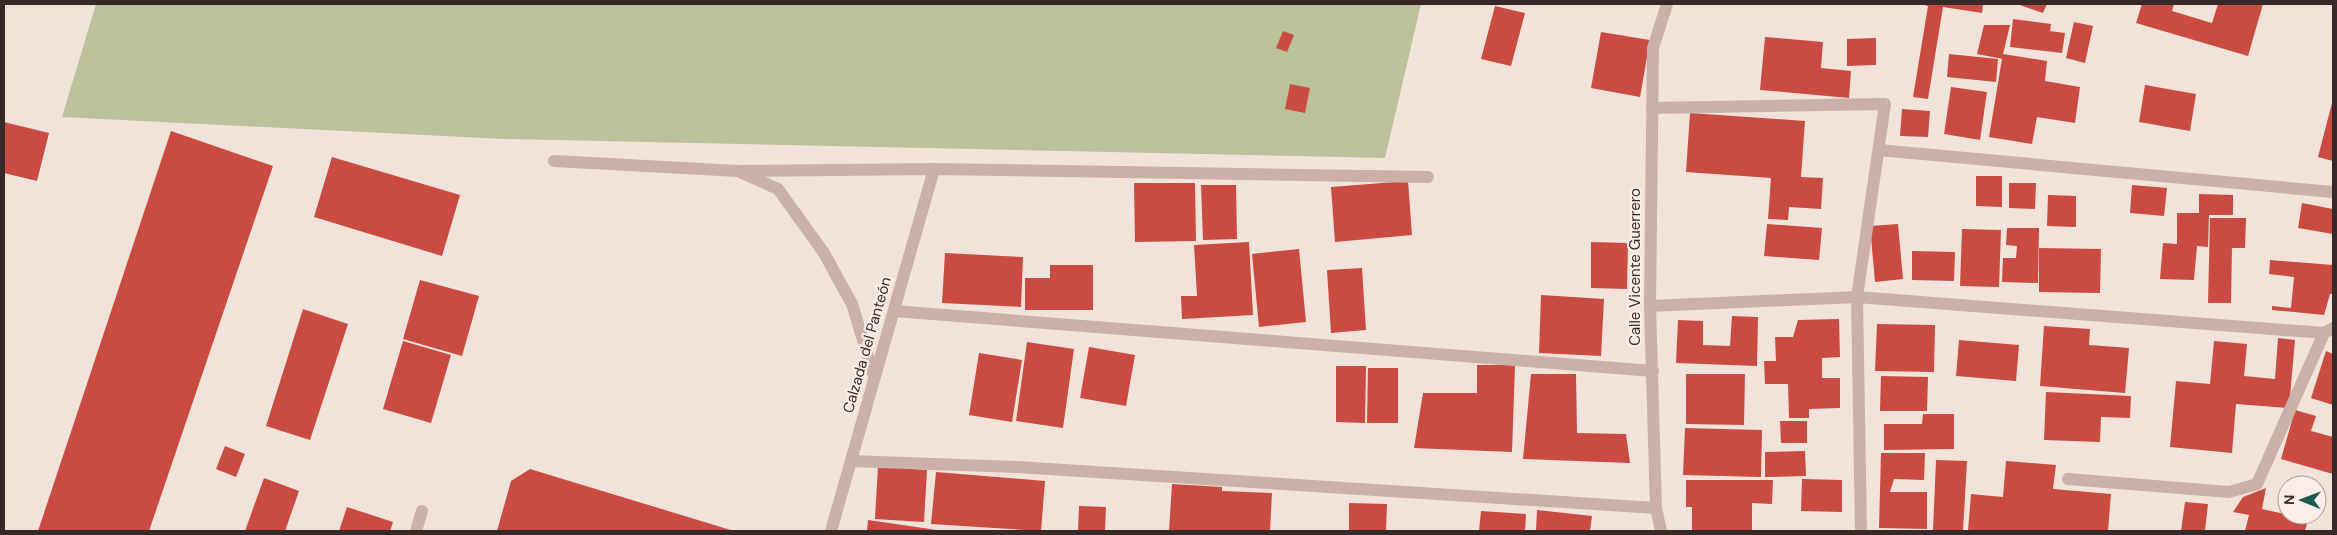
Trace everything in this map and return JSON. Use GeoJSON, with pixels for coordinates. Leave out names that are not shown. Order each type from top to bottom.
{"type":"FeatureCollection","features":[{"type":"Feature","properties":{"kind":"street","name":"Calle Vicente Guerrero"},"geometry":{"type":"LineString","coordinates":[[1661,531],[1656,508],[1650,306],[1652,48],[1667,4]]}},
{"type":"Feature","properties":{"kind":"street"},"geometry":{"type":"LineString","coordinates":[[1652,108],[1885,104],[1858,297],[1861,531]]}},
{"type":"Feature","properties":{"kind":"street"},"geometry":{"type":"LineString","coordinates":[[1879,150],[2333,192]]}},
{"type":"Feature","properties":{"kind":"street"},"geometry":{"type":"LineString","coordinates":[[554,161],[738,171],[934,168],[1428,177]]}},
{"type":"Feature","properties":{"kind":"street","name":"Calzada del Panteón"},"geometry":{"type":"LineString","coordinates":[[831,531],[934,168]]}},
{"type":"Feature","properties":{"kind":"street"},"geometry":{"type":"LineString","coordinates":[[738,171],[778,189],[824,253],[852,304],[874,376]]}},
{"type":"Feature","properties":{"kind":"street"},"geometry":{"type":"LineString","coordinates":[[1650,306],[1858,297],[2328,330],[2258,484],[2229,492],[2068,479]]}},
{"type":"Feature","properties":{"kind":"street"},"geometry":{"type":"LineString","coordinates":[[894,311],[1653,371]]}},
{"type":"Feature","properties":{"kind":"street"},"geometry":{"type":"LineString","coordinates":[[850,461],[1017,467],[1656,508]]}},
{"type":"Feature","properties":{"kind":"street"},"geometry":{"type":"LineString","coordinates":[[416,531],[422,512]]}},
{"type":"Feature","properties":{"kind":"green space"},"geometry":{"type":"Polygon","coordinates":[[[96,4],[1421,4],[1385,158],[504,139],[62,117],[96,4]]]}},
{"type":"Feature","properties":{"kind":"building"},"geometry":{"type":"Polygon","coordinates":[[[1921,4],[1983,4],[1982,13],[1943,7],[1928,99],[1913,97],[1928,6],[1921,4]]]}},
{"type":"Feature","properties":{"kind":"building"},"geometry":{"type":"Polygon","coordinates":[[[2017,4],[2047,4],[2043,13],[2017,4]]]}},
{"type":"Feature","properties":{"kind":"building"},"geometry":{"type":"Polygon","coordinates":[[[2142,4],[2174,4],[2172,11],[2212,23],[2218,4],[2263,4],[2248,56],[2136,23],[2142,4]]]}},
{"type":"Feature","properties":{"kind":"building"},"geometry":{"type":"Polygon","coordinates":[[[1495,6],[1525,13],[1511,66],[1481,59],[1495,6]]]}},
{"type":"Feature","properties":{"kind":"building"},"geometry":{"type":"Polygon","coordinates":[[[2013,19],[2051,24],[2050,31],[2065,33],[2062,53],[2010,47],[2013,19]]]}},
{"type":"Feature","properties":{"kind":"building"},"geometry":{"type":"Polygon","coordinates":[[[2074,22],[2093,26],[2085,63],[2066,58],[2074,22]]]}},
{"type":"Feature","properties":{"kind":"building"},"geometry":{"type":"Polygon","coordinates":[[[1984,25],[2010,25],[2003,54],[2047,61],[2045,81],[2080,87],[2075,123],[2037,117],[2032,144],[1989,137],[2003,59],[1977,54],[1984,25]]]}},
{"type":"Feature","properties":{"kind":"building"},"geometry":{"type":"Polygon","coordinates":[[[1283,31],[1294,35],[1287,52],[1276,48],[1283,31]]]}},
{"type":"Feature","properties":{"kind":"building"},"geometry":{"type":"Polygon","coordinates":[[[1601,32],[1650,40],[1640,97],[1591,88],[1601,32]]]}},
{"type":"Feature","properties":{"kind":"building"},"geometry":{"type":"Polygon","coordinates":[[[1765,37],[1823,42],[1821,68],[1851,71],[1849,98],[1760,90],[1765,37]]]}},
{"type":"Feature","properties":{"kind":"building"},"geometry":{"type":"Polygon","coordinates":[[[1876,38],[1876,65],[1847,66],[1847,39],[1876,38]]]}},
{"type":"Feature","properties":{"kind":"building"},"geometry":{"type":"Polygon","coordinates":[[[1949,54],[1998,59],[1996,82],[1947,77],[1949,54]]]}},
{"type":"Feature","properties":{"kind":"building"},"geometry":{"type":"Polygon","coordinates":[[[1290,84],[1310,88],[1305,113],[1285,109],[1290,84]]]}},
{"type":"Feature","properties":{"kind":"building"},"geometry":{"type":"Polygon","coordinates":[[[2145,85],[2196,94],[2190,131],[2139,122],[2145,85]]]}},
{"type":"Feature","properties":{"kind":"building"},"geometry":{"type":"Polygon","coordinates":[[[1951,87],[1987,92],[1980,140],[1944,134],[1951,87]]]}},
{"type":"Feature","properties":{"kind":"building"},"geometry":{"type":"Polygon","coordinates":[[[2333,99],[2333,161],[2318,157],[2333,99]]]}},
{"type":"Feature","properties":{"kind":"building"},"geometry":{"type":"Polygon","coordinates":[[[1902,109],[1930,111],[1928,137],[1900,136],[1902,109]]]}},
{"type":"Feature","properties":{"kind":"building"},"geometry":{"type":"Polygon","coordinates":[[[1690,113],[1805,121],[1801,177],[1823,178],[1821,209],[1789,207],[1788,220],[1768,219],[1771,178],[1686,172],[1690,113]]]}},
{"type":"Feature","properties":{"kind":"building"},"geometry":{"type":"Polygon","coordinates":[[[4,122],[49,133],[37,181],[4,173],[4,122]]]}},
{"type":"Feature","properties":{"kind":"building"},"geometry":{"type":"Polygon","coordinates":[[[171,131],[273,166],[149,531],[38,531],[171,131]]]}},
{"type":"Feature","properties":{"kind":"building"},"geometry":{"type":"Polygon","coordinates":[[[332,157],[460,195],[442,256],[314,217],[332,157]]]}},
{"type":"Feature","properties":{"kind":"building"},"geometry":{"type":"Polygon","coordinates":[[[1976,176],[2002,176],[2002,207],[1976,206],[1976,176]]]}},
{"type":"Feature","properties":{"kind":"building"},"geometry":{"type":"Polygon","coordinates":[[[1408,181],[1412,235],[1335,242],[1331,187],[1408,181]]]}},
{"type":"Feature","properties":{"kind":"building"},"geometry":{"type":"Polygon","coordinates":[[[1134,183],[1195,183],[1196,241],[1135,242],[1134,183]]]}},
{"type":"Feature","properties":{"kind":"building"},"geometry":{"type":"Polygon","coordinates":[[[2009,183],[2036,183],[2035,209],[2009,208],[2009,183]]]}},
{"type":"Feature","properties":{"kind":"building"},"geometry":{"type":"Polygon","coordinates":[[[1201,185],[1236,185],[1237,239],[1203,240],[1201,185]]]}},
{"type":"Feature","properties":{"kind":"building"},"geometry":{"type":"Polygon","coordinates":[[[2132,185],[2167,188],[2164,216],[2130,213],[2132,185]]]}},
{"type":"Feature","properties":{"kind":"building"},"geometry":{"type":"Polygon","coordinates":[[[2199,194],[2233,195],[2233,215],[2209,215],[2208,247],[2197,246],[2194,280],[2160,279],[2163,243],[2177,244],[2177,213],[2199,213],[2199,194]]]}},
{"type":"Feature","properties":{"kind":"building"},"geometry":{"type":"Polygon","coordinates":[[[2048,195],[2076,196],[2076,227],[2047,226],[2048,195]]]}},
{"type":"Feature","properties":{"kind":"building"},"geometry":{"type":"Polygon","coordinates":[[[2302,203],[2333,209],[2333,234],[2298,228],[2302,203]]]}},
{"type":"Feature","properties":{"kind":"building"},"geometry":{"type":"Polygon","coordinates":[[[2210,218],[2246,218],[2245,248],[2232,248],[2231,303],[2208,303],[2210,218]]]}},
{"type":"Feature","properties":{"kind":"building"},"geometry":{"type":"Polygon","coordinates":[[[1767,224],[1822,228],[1819,260],[1764,256],[1767,224]]]}},
{"type":"Feature","properties":{"kind":"building"},"geometry":{"type":"Polygon","coordinates":[[[1898,224],[1903,279],[1875,282],[1870,226],[1898,224]]]}},
{"type":"Feature","properties":{"kind":"building"},"geometry":{"type":"Polygon","coordinates":[[[2007,228],[2039,228],[2038,283],[2002,282],[2003,258],[2016,258],[2017,246],[2006,245],[2007,228]]]}},
{"type":"Feature","properties":{"kind":"building"},"geometry":{"type":"Polygon","coordinates":[[[1962,229],[2001,230],[1999,287],[1960,286],[1962,229]]]}},
{"type":"Feature","properties":{"kind":"building"},"geometry":{"type":"Polygon","coordinates":[[[1249,242],[1253,315],[1182,319],[1181,296],[1197,296],[1194,245],[1249,242]]]}},
{"type":"Feature","properties":{"kind":"building"},"geometry":{"type":"Polygon","coordinates":[[[1591,242],[1628,243],[1627,289],[1591,288],[1591,242]]]}},
{"type":"Feature","properties":{"kind":"building"},"geometry":{"type":"Polygon","coordinates":[[[2039,248],[2101,249],[2100,293],[2039,292],[2039,248]]]}},
{"type":"Feature","properties":{"kind":"building"},"geometry":{"type":"Polygon","coordinates":[[[1299,249],[1306,322],[1259,327],[1252,254],[1299,249]]]}},
{"type":"Feature","properties":{"kind":"building"},"geometry":{"type":"Polygon","coordinates":[[[1912,251],[1955,252],[1954,281],[1912,280],[1912,251]]]}},
{"type":"Feature","properties":{"kind":"building"},"geometry":{"type":"Polygon","coordinates":[[[945,253],[1023,257],[1021,307],[942,303],[945,253]]]}},
{"type":"Feature","properties":{"kind":"building"},"geometry":{"type":"Polygon","coordinates":[[[2270,260],[2333,265],[2333,294],[2330,294],[2324,315],[2272,310],[2272,306],[2291,308],[2294,277],[2269,274],[2270,260]]]}},
{"type":"Feature","properties":{"kind":"building"},"geometry":{"type":"Polygon","coordinates":[[[1050,265],[1093,265],[1093,310],[1025,310],[1025,278],[1050,278],[1050,265]]]}},
{"type":"Feature","properties":{"kind":"building"},"geometry":{"type":"Polygon","coordinates":[[[1362,268],[1366,330],[1331,333],[1327,270],[1362,268]]]}},
{"type":"Feature","properties":{"kind":"building"},"geometry":{"type":"Polygon","coordinates":[[[420,280],[479,296],[462,356],[403,339],[420,280]]]}},
{"type":"Feature","properties":{"kind":"building"},"geometry":{"type":"Polygon","coordinates":[[[1541,295],[1604,299],[1601,356],[1539,353],[1541,295]]]}},
{"type":"Feature","properties":{"kind":"building"},"geometry":{"type":"Polygon","coordinates":[[[303,309],[348,324],[310,440],[266,426],[303,309]]]}},
{"type":"Feature","properties":{"kind":"building"},"geometry":{"type":"Polygon","coordinates":[[[1732,316],[1758,317],[1757,366],[1676,363],[1678,320],[1703,321],[1703,345],[1730,346],[1732,316]]]}},
{"type":"Feature","properties":{"kind":"building"},"geometry":{"type":"Polygon","coordinates":[[[1839,319],[1840,357],[1822,358],[1822,378],[1840,378],[1840,408],[1809,409],[1809,418],[1789,418],[1788,384],[1765,384],[1764,361],[1776,361],[1775,337],[1793,337],[1798,320],[1839,319]]]}},
{"type":"Feature","properties":{"kind":"building"},"geometry":{"type":"Polygon","coordinates":[[[1877,324],[1935,325],[1934,372],[1875,371],[1877,324]]]}},
{"type":"Feature","properties":{"kind":"building"},"geometry":{"type":"Polygon","coordinates":[[[2044,326],[2090,329],[2089,345],[2129,348],[2125,393],[2040,386],[2044,326]]]}},
{"type":"Feature","properties":{"kind":"building"},"geometry":{"type":"Polygon","coordinates":[[[2278,338],[2295,340],[2289,408],[2236,404],[2232,453],[2170,447],[2176,381],[2210,384],[2214,341],[2247,344],[2244,376],[2275,379],[2278,338]]]}},
{"type":"Feature","properties":{"kind":"building"},"geometry":{"type":"Polygon","coordinates":[[[1959,340],[2019,345],[2016,381],[1956,376],[1959,340]]]}},
{"type":"Feature","properties":{"kind":"building"},"geometry":{"type":"Polygon","coordinates":[[[403,341],[451,355],[431,423],[383,409],[403,341]]]}},
{"type":"Feature","properties":{"kind":"building"},"geometry":{"type":"Polygon","coordinates":[[[1027,342],[1074,349],[1063,428],[1016,421],[1027,342]]]}},
{"type":"Feature","properties":{"kind":"building"},"geometry":{"type":"Polygon","coordinates":[[[1089,347],[1135,355],[1126,406],[1080,398],[1089,347]]]}},
{"type":"Feature","properties":{"kind":"building"},"geometry":{"type":"Polygon","coordinates":[[[2326,351],[2333,354],[2333,405],[2311,398],[2326,351]]]}},
{"type":"Feature","properties":{"kind":"building"},"geometry":{"type":"Polygon","coordinates":[[[979,353],[1022,360],[1012,422],[969,415],[979,353]]]}},
{"type":"Feature","properties":{"kind":"building"},"geometry":{"type":"Polygon","coordinates":[[[1477,365],[1515,365],[1512,452],[1414,448],[1423,393],[1477,393],[1477,365]]]}},
{"type":"Feature","properties":{"kind":"building"},"geometry":{"type":"Polygon","coordinates":[[[1336,366],[1366,366],[1365,423],[1336,422],[1336,366]]]}},
{"type":"Feature","properties":{"kind":"building"},"geometry":{"type":"Polygon","coordinates":[[[1368,368],[1398,368],[1398,423],[1367,423],[1368,368]]]}},
{"type":"Feature","properties":{"kind":"building"},"geometry":{"type":"Polygon","coordinates":[[[1531,374],[1576,374],[1577,433],[1626,434],[1630,463],[1523,459],[1531,374]]]}},
{"type":"Feature","properties":{"kind":"building"},"geometry":{"type":"Polygon","coordinates":[[[1686,374],[1745,374],[1744,425],[1686,424],[1686,374]]]}},
{"type":"Feature","properties":{"kind":"building"},"geometry":{"type":"Polygon","coordinates":[[[1881,376],[1928,377],[1927,411],[1880,411],[1881,376]]]}},
{"type":"Feature","properties":{"kind":"building"},"geometry":{"type":"Polygon","coordinates":[[[2046,392],[2131,396],[2130,418],[2101,417],[2100,442],[2044,440],[2046,392]]]}},
{"type":"Feature","properties":{"kind":"building"},"geometry":{"type":"Polygon","coordinates":[[[2295,410],[2316,416],[2311,431],[2333,437],[2333,474],[2281,459],[2295,410]]]}},
{"type":"Feature","properties":{"kind":"building"},"geometry":{"type":"Polygon","coordinates":[[[1923,414],[1954,414],[1954,449],[1884,450],[1884,424],[1922,424],[1923,414]]]}},
{"type":"Feature","properties":{"kind":"building"},"geometry":{"type":"Polygon","coordinates":[[[1780,421],[1807,421],[1807,443],[1781,443],[1780,421]]]}},
{"type":"Feature","properties":{"kind":"building"},"geometry":{"type":"Polygon","coordinates":[[[1685,428],[1762,430],[1761,477],[1683,475],[1685,428]]]}},
{"type":"Feature","properties":{"kind":"building"},"geometry":{"type":"Polygon","coordinates":[[[225,446],[245,454],[236,477],[216,469],[225,446]]]}},
{"type":"Feature","properties":{"kind":"building"},"geometry":{"type":"Polygon","coordinates":[[[1805,451],[1806,476],[1765,477],[1765,452],[1805,451]]]}},
{"type":"Feature","properties":{"kind":"building"},"geometry":{"type":"Polygon","coordinates":[[[1881,453],[1925,453],[1924,480],[1894,479],[1890,492],[1927,492],[1927,529],[1879,528],[1881,453]]]}},
{"type":"Feature","properties":{"kind":"building"},"geometry":{"type":"Polygon","coordinates":[[[1936,460],[1967,461],[1963,531],[1933,531],[1936,460]]]}},
{"type":"Feature","properties":{"kind":"building"},"geometry":{"type":"Polygon","coordinates":[[[2006,461],[2056,465],[2053,489],[2111,494],[2108,531],[1968,531],[1971,494],[2003,497],[2006,461]]]}},
{"type":"Feature","properties":{"kind":"building"},"geometry":{"type":"Polygon","coordinates":[[[878,466],[927,470],[924,522],[875,519],[878,466]]]}},
{"type":"Feature","properties":{"kind":"building"},"geometry":{"type":"Polygon","coordinates":[[[530,469],[734,531],[497,531],[511,481],[530,469]]]}},
{"type":"Feature","properties":{"kind":"building"},"geometry":{"type":"Polygon","coordinates":[[[936,472],[1045,481],[1041,531],[931,524],[936,472]]]}},
{"type":"Feature","properties":{"kind":"building"},"geometry":{"type":"Polygon","coordinates":[[[264,478],[299,491],[285,531],[245,531],[264,478]]]}},
{"type":"Feature","properties":{"kind":"building"},"geometry":{"type":"Polygon","coordinates":[[[1802,479],[1842,480],[1842,512],[1801,511],[1802,479]]]}},
{"type":"Feature","properties":{"kind":"building"},"geometry":{"type":"Polygon","coordinates":[[[1686,480],[1773,480],[1772,504],[1752,503],[1752,531],[1692,531],[1692,507],[1686,507],[1686,480]]]}},
{"type":"Feature","properties":{"kind":"building"},"geometry":{"type":"Polygon","coordinates":[[[1172,484],[1222,487],[1222,491],[1272,493],[1270,531],[1169,531],[1172,484]]]}},
{"type":"Feature","properties":{"kind":"building"},"geometry":{"type":"Polygon","coordinates":[[[2266,488],[2262,509],[2277,512],[2277,525],[2306,525],[2305,531],[2245,531],[2249,515],[2233,512],[2243,497],[2266,488]]]}},
{"type":"Feature","properties":{"kind":"building"},"geometry":{"type":"Polygon","coordinates":[[[2185,502],[2208,504],[2205,531],[2181,531],[2185,502]]]}},
{"type":"Feature","properties":{"kind":"building"},"geometry":{"type":"Polygon","coordinates":[[[1349,503],[1387,504],[1386,531],[1349,531],[1349,503]]]}},
{"type":"Feature","properties":{"kind":"building"},"geometry":{"type":"Polygon","coordinates":[[[1079,506],[1106,507],[1105,531],[1078,531],[1079,506]]]}},
{"type":"Feature","properties":{"kind":"building"},"geometry":{"type":"Polygon","coordinates":[[[347,507],[393,522],[390,531],[339,531],[347,507]]]}},
{"type":"Feature","properties":{"kind":"building"},"geometry":{"type":"Polygon","coordinates":[[[1537,510],[1592,516],[1590,531],[1536,531],[1537,510]]]}},
{"type":"Feature","properties":{"kind":"building"},"geometry":{"type":"Polygon","coordinates":[[[1481,511],[1526,514],[1525,531],[1479,531],[1481,511]]]}},
{"type":"Feature","properties":{"kind":"building"},"geometry":{"type":"Polygon","coordinates":[[[868,520],[937,530],[937,531],[867,531],[868,520]]]}}]}
